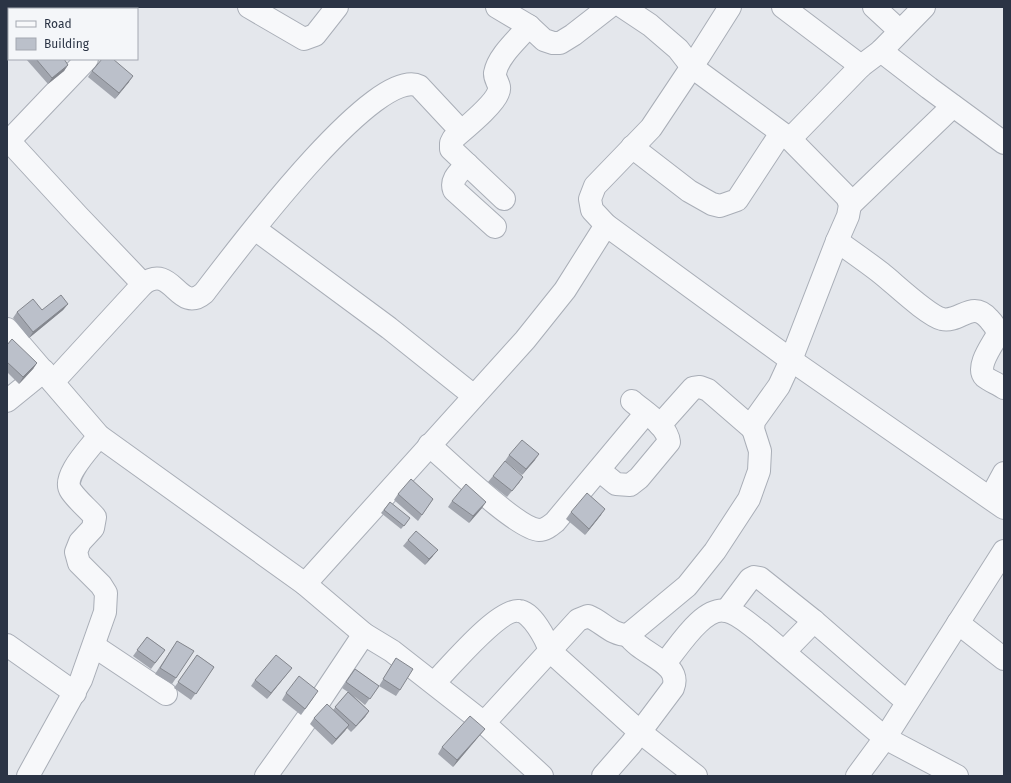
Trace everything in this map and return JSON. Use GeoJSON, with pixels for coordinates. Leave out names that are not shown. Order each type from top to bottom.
{"type":"FeatureCollection","features":[{"type":"Feature","properties":{"kind":"street"},"geometry":{"type":"LineString","coordinates":[[252,8],[304,39],[315,35],[337,7]]}},
{"type":"Feature","properties":{"kind":"street"},"geometry":{"type":"LineString","coordinates":[[497,7],[528,26],[544,40],[553,44],[560,43],[609,7]]}},
{"type":"Feature","properties":{"kind":"street"},"geometry":{"type":"LineString","coordinates":[[623,7],[650,25],[678,49],[692,67],[786,136],[839,188],[847,197],[850,205],[848,216],[791,360],[779,386],[754,421],[753,430],[760,451],[758,471],[749,499],[715,551],[687,586],[628,636]]}},
{"type":"Feature","properties":{"kind":"street"},"geometry":{"type":"LineString","coordinates":[[730,7],[692,67],[650,128],[595,186],[590,199],[592,210],[606,225],[791,360],[997,502],[1004,472]]}},
{"type":"Feature","properties":{"kind":"street"},"geometry":{"type":"LineString","coordinates":[[783,7],[861,66]]}},
{"type":"Feature","properties":{"kind":"street"},"geometry":{"type":"LineString","coordinates":[[874,7],[900,31]]}},
{"type":"Feature","properties":{"kind":"street"},"geometry":{"type":"LineString","coordinates":[[632,147],[690,191],[712,204],[720,206],[737,200],[786,136],[861,66],[880,51],[924,7]]}},
{"type":"Feature","properties":{"kind":"street"},"geometry":{"type":"LineString","coordinates":[[504,199],[451,149],[451,143],[453,139],[493,101],[499,93],[499,85],[494,77],[495,71],[502,58],[528,26]]}},
{"type":"Feature","properties":{"kind":"street"},"geometry":{"type":"LineString","coordinates":[[880,51],[1004,142]]}},
{"type":"Feature","properties":{"kind":"street"},"geometry":{"type":"LineString","coordinates":[[76,64],[8,142],[142,284]]}},
{"type":"Feature","properties":{"kind":"street"},"geometry":{"type":"LineString","coordinates":[[7,401],[48,377],[142,284],[150,278],[158,277],[165,280],[185,296],[191,299],[198,298],[204,293],[322,148],[342,128],[388,93],[407,84],[413,83],[419,86],[461,131]]}},
{"type":"Feature","properties":{"kind":"street"},"geometry":{"type":"LineString","coordinates":[[850,205],[953,106]]}},
{"type":"Feature","properties":{"kind":"street"},"geometry":{"type":"LineString","coordinates":[[467,164],[454,180],[452,185],[454,190],[495,227]]}},
{"type":"Feature","properties":{"kind":"street"},"geometry":{"type":"LineString","coordinates":[[304,584],[524,340],[565,290],[606,225]]}},
{"type":"Feature","properties":{"kind":"street"},"geometry":{"type":"LineString","coordinates":[[255,229],[389,328],[474,396]]}},
{"type":"Feature","properties":{"kind":"street"},"geometry":{"type":"LineString","coordinates":[[837,241],[880,272],[931,313],[942,319],[951,318],[976,310],[984,312],[996,327],[998,334],[981,366],[982,373],[985,377],[1004,388]]}},
{"type":"Feature","properties":{"kind":"street"},"geometry":{"type":"LineString","coordinates":[[7,329],[100,436],[304,584],[364,634],[392,651],[434,683],[484,723],[542,776]]}},
{"type":"Feature","properties":{"kind":"street"},"geometry":{"type":"LineString","coordinates":[[430,445],[509,514],[530,528],[539,530],[548,528],[555,522],[646,413],[693,388],[700,387],[708,390],[753,430]]}},
{"type":"Feature","properties":{"kind":"street"},"geometry":{"type":"LineString","coordinates":[[599,470],[616,484],[630,485],[639,478],[669,442],[668,437],[646,413]]}},
{"type":"Feature","properties":{"kind":"street"},"geometry":{"type":"LineString","coordinates":[[34,774],[75,692],[94,646],[105,612],[106,593],[101,585],[79,563],[76,552],[80,542],[93,528],[95,517],[70,490],[68,482],[70,474],[100,436]]}},
{"type":"Feature","properties":{"kind":"street"},"geometry":{"type":"LineString","coordinates":[[857,776],[884,738],[1004,553]]}},
{"type":"Feature","properties":{"kind":"street"},"geometry":{"type":"LineString","coordinates":[[726,611],[750,579],[754,577],[760,578],[814,621],[907,702]]}},
{"type":"Feature","properties":{"kind":"street"},"geometry":{"type":"LineString","coordinates":[[434,683],[495,620],[511,611],[521,611],[531,619],[546,638],[550,651],[640,732],[696,776]]}},
{"type":"Feature","properties":{"kind":"street"},"geometry":{"type":"LineString","coordinates":[[665,663],[698,622],[712,612],[726,611],[738,616],[784,652],[884,738],[957,776]]}},
{"type":"Feature","properties":{"kind":"street"},"geometry":{"type":"LineString","coordinates":[[484,723],[578,620],[588,616],[595,619],[614,634],[628,636],[641,650],[665,663],[675,675],[676,680],[673,688],[640,732],[603,776]]}},
{"type":"Feature","properties":{"kind":"street"},"geometry":{"type":"LineString","coordinates":[[784,652],[814,621]]}},
{"type":"Feature","properties":{"kind":"street"},"geometry":{"type":"LineString","coordinates":[[958,623],[1004,659]]}},
{"type":"Feature","properties":{"kind":"street"},"geometry":{"type":"LineString","coordinates":[[266,776],[314,709],[364,634]]}},
{"type":"Feature","properties":{"kind":"street"},"geometry":{"type":"LineString","coordinates":[[7,645],[75,692]]}},
{"type":"Feature","properties":{"kind":"street"},"geometry":{"type":"LineString","coordinates":[[94,646],[166,694]]}},
{"type":"Feature","properties":{"kind":"building"},"geometry":{"type":"Polygon","coordinates":[[[7,7],[23,7],[24,8],[8,8],[7,26],[7,7]]]}},
{"type":"Feature","properties":{"kind":"building"},"geometry":{"type":"Polygon","coordinates":[[[37,60],[65,60],[68,65],[52,78],[37,60]]]}},
{"type":"Feature","properties":{"kind":"building"},"geometry":{"type":"Polygon","coordinates":[[[101,60],[114,60],[133,76],[119,93],[92,71],[101,60]]]}},
{"type":"Feature","properties":{"kind":"building"},"geometry":{"type":"Polygon","coordinates":[[[61,295],[68,304],[33,332],[17,312],[33,299],[42,310],[61,295]]]}},
{"type":"Feature","properties":{"kind":"building"},"geometry":{"type":"Polygon","coordinates":[[[12,339],[37,363],[23,377],[7,362],[7,345],[12,339]]]}},
{"type":"Feature","properties":{"kind":"building"},"geometry":{"type":"Polygon","coordinates":[[[522,440],[539,454],[526,469],[509,455],[522,440]]]}},
{"type":"Feature","properties":{"kind":"building"},"geometry":{"type":"Polygon","coordinates":[[[505,461],[523,477],[512,491],[493,476],[505,461]]]}},
{"type":"Feature","properties":{"kind":"building"},"geometry":{"type":"Polygon","coordinates":[[[411,479],[433,499],[422,515],[398,494],[411,479]]]}},
{"type":"Feature","properties":{"kind":"building"},"geometry":{"type":"Polygon","coordinates":[[[466,484],[486,502],[473,516],[452,501],[466,484]]]}},
{"type":"Feature","properties":{"kind":"building"},"geometry":{"type":"Polygon","coordinates":[[[587,493],[605,509],[589,529],[571,512],[587,493]]]}},
{"type":"Feature","properties":{"kind":"building"},"geometry":{"type":"Polygon","coordinates":[[[390,502],[410,518],[404,526],[384,510],[390,502]]]}},
{"type":"Feature","properties":{"kind":"building"},"geometry":{"type":"Polygon","coordinates":[[[416,531],[438,550],[429,559],[408,540],[416,531]]]}},
{"type":"Feature","properties":{"kind":"building"},"geometry":{"type":"Polygon","coordinates":[[[147,637],[165,650],[155,663],[137,650],[147,637]]]}},
{"type":"Feature","properties":{"kind":"building"},"geometry":{"type":"Polygon","coordinates":[[[177,641],[194,651],[176,678],[160,668],[177,641]]]}},
{"type":"Feature","properties":{"kind":"building"},"geometry":{"type":"Polygon","coordinates":[[[197,655],[214,667],[196,694],[178,682],[197,655]]]}},
{"type":"Feature","properties":{"kind":"building"},"geometry":{"type":"Polygon","coordinates":[[[276,655],[292,668],[271,693],[255,680],[276,655]]]}},
{"type":"Feature","properties":{"kind":"building"},"geometry":{"type":"Polygon","coordinates":[[[396,658],[413,669],[400,690],[383,679],[396,658]]]}},
{"type":"Feature","properties":{"kind":"building"},"geometry":{"type":"Polygon","coordinates":[[[355,669],[379,686],[370,699],[346,682],[355,669]]]}},
{"type":"Feature","properties":{"kind":"building"},"geometry":{"type":"Polygon","coordinates":[[[299,676],[318,691],[305,709],[286,693],[299,676]]]}},
{"type":"Feature","properties":{"kind":"building"},"geometry":{"type":"Polygon","coordinates":[[[348,692],[369,711],[356,726],[335,707],[348,692]]]}},
{"type":"Feature","properties":{"kind":"building"},"geometry":{"type":"Polygon","coordinates":[[[327,704],[349,725],[336,739],[314,718],[327,704]]]}},
{"type":"Feature","properties":{"kind":"building"},"geometry":{"type":"Polygon","coordinates":[[[470,716],[485,729],[457,760],[442,747],[470,716]]]}}]}
